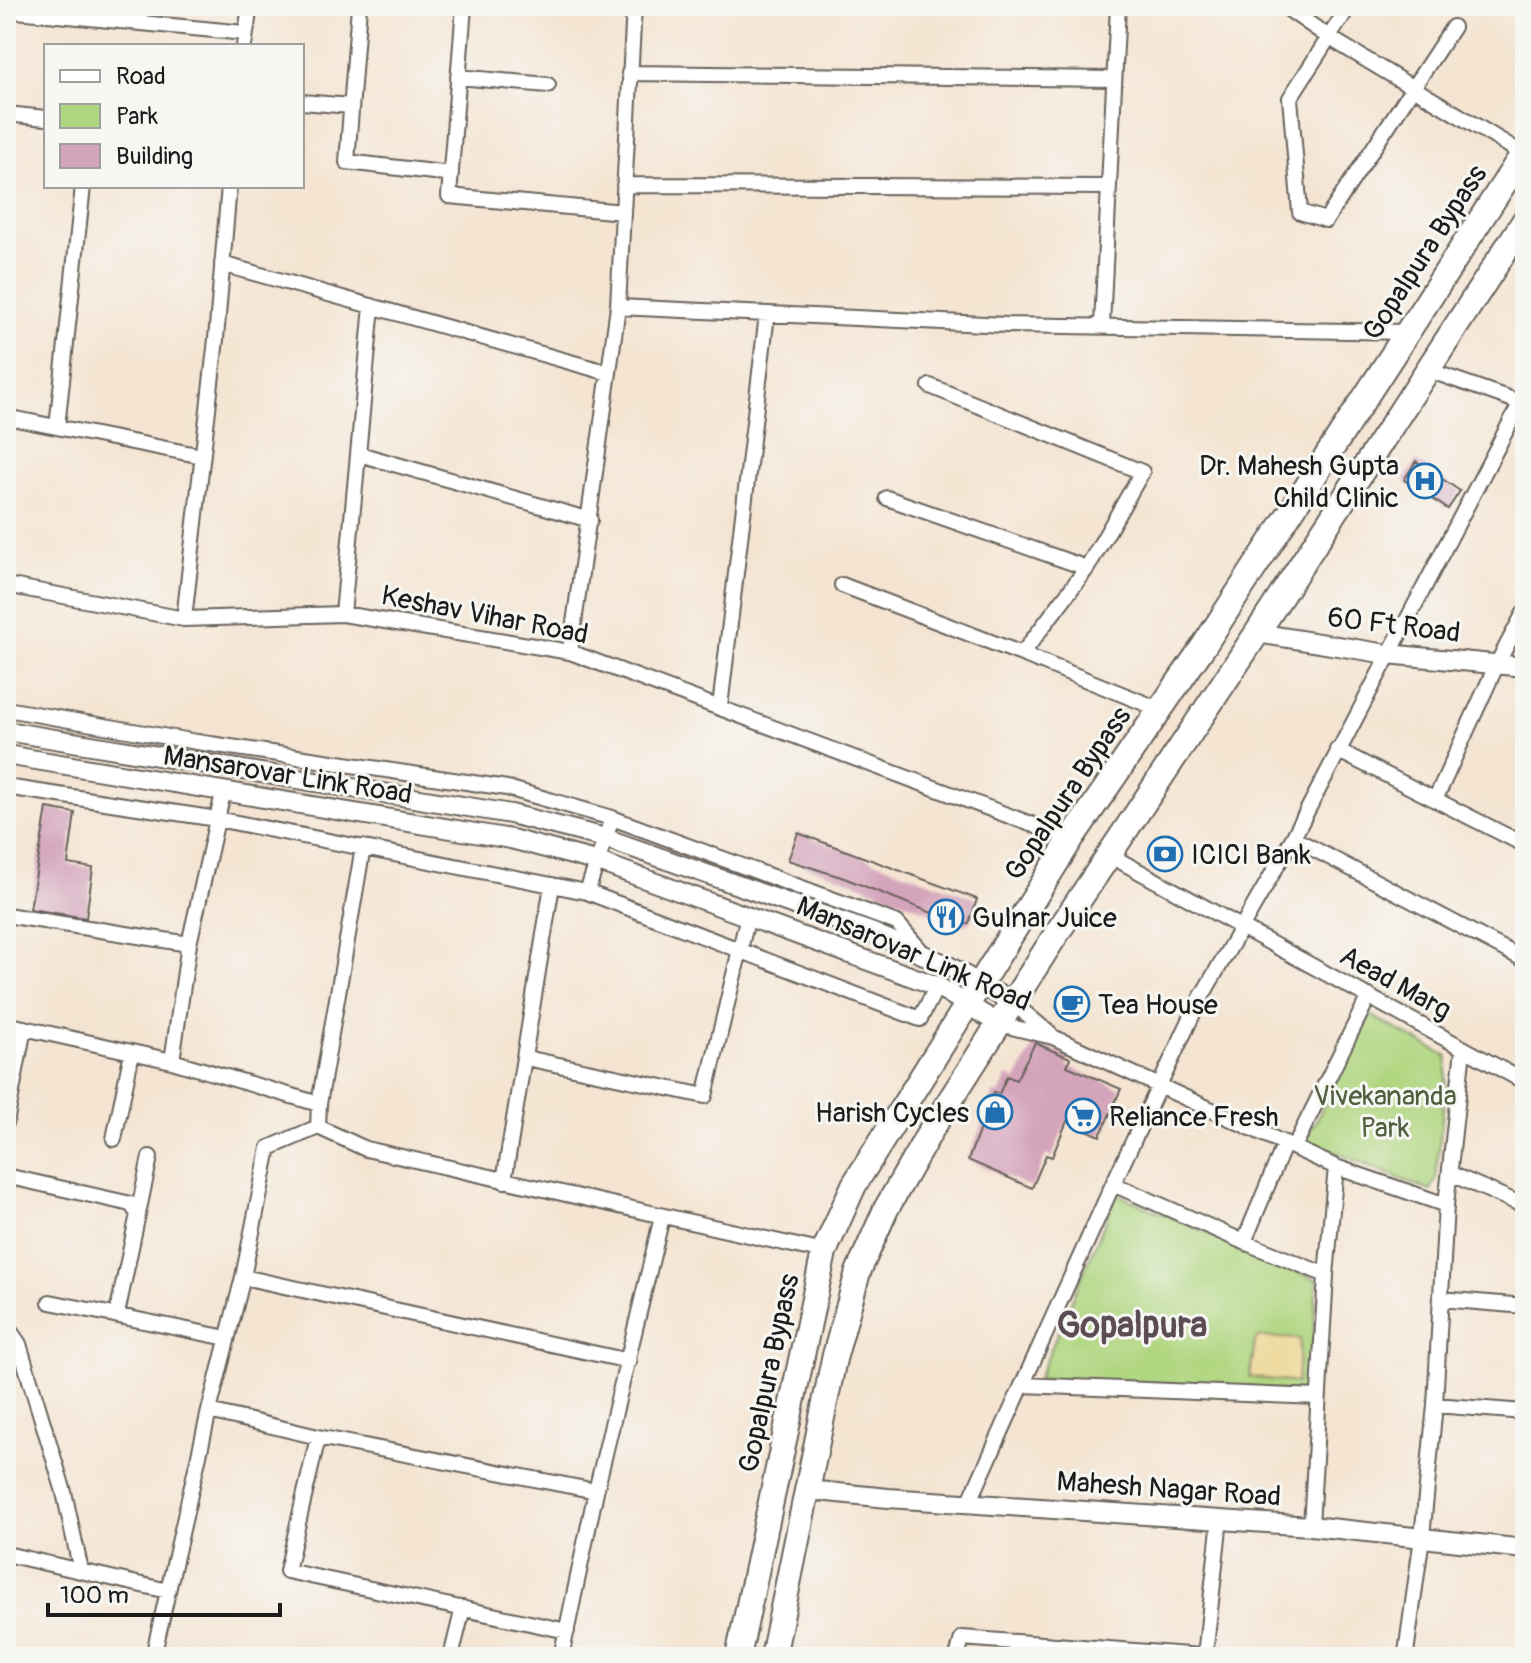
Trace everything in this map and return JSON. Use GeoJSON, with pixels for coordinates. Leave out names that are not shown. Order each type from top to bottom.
{"type":"FeatureCollection","features":[{"type":"Feature","properties":{"kind":"main road","name":"Gopalpura Bypass"},"geometry":{"type":"LineString","coordinates":[[738,1657],[824,1252],[854,1185],[1071,839],[1203,647],[1524,153]]}},
{"type":"Feature","properties":{"kind":"main road"},"geometry":{"type":"LineString","coordinates":[[773,1657],[834,1359],[858,1272],[886,1209],[931,1130],[999,1024],[1525,220]]}},
{"type":"Feature","properties":{"kind":"street"},"geometry":{"type":"LineString","coordinates":[[6,10],[244,39],[250,6]]}},
{"type":"Feature","properties":{"kind":"street"},"geometry":{"type":"LineString","coordinates":[[359,6],[347,162],[451,174]]}},
{"type":"Feature","properties":{"kind":"street"},"geometry":{"type":"LineString","coordinates":[[464,6],[449,196],[623,212]]}},
{"type":"Feature","properties":{"kind":"street"},"geometry":{"type":"LineString","coordinates":[[570,652],[618,307],[634,6]]}},
{"type":"Feature","properties":{"kind":"street"},"geometry":{"type":"LineString","coordinates":[[1102,325],[1118,6]]}},
{"type":"Feature","properties":{"kind":"street"},"geometry":{"type":"LineString","coordinates":[[1284,6],[1330,38],[1524,153]]}},
{"type":"Feature","properties":{"kind":"street"},"geometry":{"type":"LineString","coordinates":[[1349,6],[1290,98],[1300,212],[1326,220],[1453,27]]}},
{"type":"Feature","properties":{"kind":"street"},"geometry":{"type":"LineString","coordinates":[[629,73],[1114,79]]}},
{"type":"Feature","properties":{"kind":"street"},"geometry":{"type":"LineString","coordinates":[[458,77],[548,85]]}},
{"type":"Feature","properties":{"kind":"street"},"geometry":{"type":"LineString","coordinates":[[304,102],[351,106]]}},
{"type":"Feature","properties":{"kind":"street"},"geometry":{"type":"LineString","coordinates":[[6,114],[44,118]]}},
{"type":"Feature","properties":{"kind":"street"},"geometry":{"type":"LineString","coordinates":[[624,185],[1109,187]]}},
{"type":"Feature","properties":{"kind":"street"},"geometry":{"type":"LineString","coordinates":[[57,427],[83,188]]}},
{"type":"Feature","properties":{"kind":"street"},"geometry":{"type":"LineString","coordinates":[[184,619],[229,188]]}},
{"type":"Feature","properties":{"kind":"street"},"geometry":{"type":"LineString","coordinates":[[222,264],[609,373]]}},
{"type":"Feature","properties":{"kind":"street"},"geometry":{"type":"LineString","coordinates":[[343,614],[372,306]]}},
{"type":"Feature","properties":{"kind":"street"},"geometry":{"type":"LineString","coordinates":[[618,307],[1007,325],[1408,332]]}},
{"type":"Feature","properties":{"kind":"street"},"geometry":{"type":"LineString","coordinates":[[720,707],[767,314]]}},
{"type":"Feature","properties":{"kind":"street"},"geometry":{"type":"LineString","coordinates":[[969,1503],[1199,1001],[1293,838],[1387,654],[1523,403],[1428,370]]}},
{"type":"Feature","properties":{"kind":"street"},"geometry":{"type":"LineString","coordinates":[[930,386],[1142,472],[1087,568],[1022,654]]}},
{"type":"Feature","properties":{"kind":"street"},"geometry":{"type":"LineString","coordinates":[[6,417],[202,456]]}},
{"type":"Feature","properties":{"kind":"street"},"geometry":{"type":"LineString","coordinates":[[359,454],[590,520]]}},
{"type":"Feature","properties":{"kind":"street"},"geometry":{"type":"LineString","coordinates":[[887,498],[1087,568]]}},
{"type":"Feature","properties":{"kind":"street","name":"Keshav Vihar Road"},"geometry":{"type":"LineString","coordinates":[[6,585],[184,619],[343,614],[570,652],[1071,839]]}},
{"type":"Feature","properties":{"kind":"street"},"geometry":{"type":"LineString","coordinates":[[842,585],[1159,709]]}},
{"type":"Feature","properties":{"kind":"street"},"geometry":{"type":"LineString","coordinates":[[1435,800],[1497,664],[1525,611]]}},
{"type":"Feature","properties":{"kind":"street","name":"60 Ft Road"},"geometry":{"type":"LineString","coordinates":[[1257,633],[1387,654],[1525,667]]}},
{"type":"Feature","properties":{"kind":"street"},"geometry":{"type":"LineString","coordinates":[[6,709],[197,742],[507,788],[612,818],[897,923],[925,955]]}},
{"type":"Feature","properties":{"kind":"street","name":"Mansarovar Link Road"},"geometry":{"type":"LineString","coordinates":[[6,731],[511,814],[605,838],[873,933],[925,955],[973,994],[999,1024],[1053,1037]]}},
{"type":"Feature","properties":{"kind":"street"},"geometry":{"type":"LineString","coordinates":[[192,761],[197,742]]}},
{"type":"Feature","properties":{"kind":"street"},"geometry":{"type":"LineString","coordinates":[[1337,750],[1525,845]]}},
{"type":"Feature","properties":{"kind":"street","name":"Mansarovar Link Road"},"geometry":{"type":"LineString","coordinates":[[6,755],[511,839],[599,862],[937,986],[1013,1003],[1053,1037]]}},
{"type":"Feature","properties":{"kind":"street"},"geometry":{"type":"LineString","coordinates":[[6,787],[217,819],[587,892],[920,1019],[937,986]]}},
{"type":"Feature","properties":{"kind":"street"},"geometry":{"type":"LineString","coordinates":[[172,1061],[189,944],[223,793]]}},
{"type":"Feature","properties":{"kind":"street"},"geometry":{"type":"LineString","coordinates":[[587,892],[612,818]]}},
{"type":"Feature","properties":{"kind":"street"},"geometry":{"type":"LineString","coordinates":[[1293,838],[1525,960]]}},
{"type":"Feature","properties":{"kind":"street"},"geometry":{"type":"LineString","coordinates":[[318,1127],[319,1104],[363,847]]}},
{"type":"Feature","properties":{"kind":"street","name":"Aead Marg"},"geometry":{"type":"LineString","coordinates":[[1109,855],[1525,1082]]}},
{"type":"Feature","properties":{"kind":"street"},"geometry":{"type":"LineString","coordinates":[[504,1181],[552,885]]}},
{"type":"Feature","properties":{"kind":"street"},"geometry":{"type":"LineString","coordinates":[[6,915],[189,944]]}},
{"type":"Feature","properties":{"kind":"street"},"geometry":{"type":"LineString","coordinates":[[526,1058],[705,1096],[748,916]]}},
{"type":"Feature","properties":{"kind":"street"},"geometry":{"type":"LineString","coordinates":[[1244,1242],[1290,1145],[1369,996]]}},
{"type":"Feature","properties":{"kind":"street"},"geometry":{"type":"LineString","coordinates":[[6,1024],[172,1061],[319,1104]]}},
{"type":"Feature","properties":{"kind":"street"},"geometry":{"type":"LineString","coordinates":[[6,1123],[24,1028]]}},
{"type":"Feature","properties":{"kind":"street"},"geometry":{"type":"LineString","coordinates":[[1053,1037],[1336,1167],[1446,1205]]}},
{"type":"Feature","properties":{"kind":"street"},"geometry":{"type":"LineString","coordinates":[[1406,1653],[1422,1537],[1435,1405],[1446,1205],[1463,1049]]}},
{"type":"Feature","properties":{"kind":"street"},"geometry":{"type":"LineString","coordinates":[[114,1139],[132,1052]]}},
{"type":"Feature","properties":{"kind":"street"},"geometry":{"type":"LineString","coordinates":[[153,1657],[243,1277],[269,1148],[318,1127],[366,1149],[824,1252]]}},
{"type":"Feature","properties":{"kind":"street"},"geometry":{"type":"LineString","coordinates":[[117,1314],[150,1157]]}},
{"type":"Feature","properties":{"kind":"street"},"geometry":{"type":"LineString","coordinates":[[1311,1526],[1326,1275],[1336,1167]]}},
{"type":"Feature","properties":{"kind":"street"},"geometry":{"type":"LineString","coordinates":[[1451,1174],[1525,1206]]}},
{"type":"Feature","properties":{"kind":"street"},"geometry":{"type":"LineString","coordinates":[[6,1176],[131,1204],[138,1214]]}},
{"type":"Feature","properties":{"kind":"street"},"geometry":{"type":"LineString","coordinates":[[1113,1184],[1326,1275]]}},
{"type":"Feature","properties":{"kind":"street"},"geometry":{"type":"LineString","coordinates":[[561,1657],[596,1491],[662,1217]]}},
{"type":"Feature","properties":{"kind":"street"},"geometry":{"type":"LineString","coordinates":[[243,1277],[629,1361]]}},
{"type":"Feature","properties":{"kind":"street"},"geometry":{"type":"LineString","coordinates":[[1441,1299],[1525,1306]]}},
{"type":"Feature","properties":{"kind":"street"},"geometry":{"type":"LineString","coordinates":[[50,1302],[227,1338]]}},
{"type":"Feature","properties":{"kind":"street"},"geometry":{"type":"LineString","coordinates":[[6,1325],[19,1344],[64,1492],[81,1571]]}},
{"type":"Feature","properties":{"kind":"street"},"geometry":{"type":"LineString","coordinates":[[1023,1385],[1319,1397]]}},
{"type":"Feature","properties":{"kind":"street"},"geometry":{"type":"LineString","coordinates":[[1435,1405],[1525,1412]]}},
{"type":"Feature","properties":{"kind":"street"},"geometry":{"type":"LineString","coordinates":[[209,1411],[318,1437],[596,1491]]}},
{"type":"Feature","properties":{"kind":"street"},"geometry":{"type":"LineString","coordinates":[[318,1437],[287,1571],[567,1631]]}},
{"type":"Feature","properties":{"kind":"street","name":"Mahesh Nagar Road"},"geometry":{"type":"LineString","coordinates":[[808,1490],[1311,1526],[1525,1549]]}},
{"type":"Feature","properties":{"kind":"street"},"geometry":{"type":"LineString","coordinates":[[1205,1656],[1220,1519]]}},
{"type":"Feature","properties":{"kind":"street"},"geometry":{"type":"LineString","coordinates":[[6,1554],[168,1591]]}},
{"type":"Feature","properties":{"kind":"street"},"geometry":{"type":"LineString","coordinates":[[451,1657],[463,1608]]}},
{"type":"Feature","properties":{"kind":"street"},"geometry":{"type":"LineString","coordinates":[[1523,1657],[1525,1623]]}},
{"type":"Feature","properties":{"kind":"street"},"geometry":{"type":"LineString","coordinates":[[957,1657],[962,1638],[1214,1657]]}},
{"type":"Feature","properties":{"kind":"green space","name":"Vivekananda Park"},"geometry":{"type":"Polygon","coordinates":[[[1370,1015],[1448,1057],[1436,1180],[1430,1191],[1306,1140],[1370,1015]]]}},
{"type":"Feature","properties":{"kind":"green space"},"geometry":{"type":"Polygon","coordinates":[[[1117,1194],[1317,1280],[1310,1392],[1038,1379],[1117,1194]]]}},
{"type":"Feature","properties":{"kind":"sand"},"geometry":{"type":"Polygon","coordinates":[[[1258,1337],[1300,1339],[1297,1383],[1250,1377],[1258,1337]]]}},
{"type":"Feature","properties":{"kind":"building"},"geometry":{"type":"Polygon","coordinates":[[[1416,461],[1460,491],[1448,509],[1404,480],[1416,461]]]}},
{"type":"Feature","properties":{"kind":"building"},"geometry":{"type":"Polygon","coordinates":[[[47,808],[75,813],[68,864],[93,868],[86,918],[30,909],[47,808]]]}},
{"type":"Feature","properties":{"kind":"building"},"geometry":{"type":"Polygon","coordinates":[[[798,833],[977,899],[969,923],[962,925],[844,878],[788,860],[798,833]]]}},
{"type":"Feature","properties":{"kind":"building","name":"Tea House"},"geometry":{"type":"Polygon","coordinates":[[[1068,990],[1087,1000],[1077,1018],[1056,1007],[1068,990]]]}},
{"type":"Feature","properties":{"kind":"building"},"geometry":{"type":"Polygon","coordinates":[[[1035,1043],[1070,1058],[1067,1066],[1121,1089],[1100,1136],[1067,1121],[1052,1157],[1046,1155],[1032,1188],[968,1160],[994,1092],[999,1094],[1007,1076],[1016,1080],[1035,1043]]]}},
{"type":"Feature","properties":{"kind":"place","name":"Dr. Mahesh Gupta Child Clinic"},"geometry":{"type":"Point","coordinates":[1425,481]}},
{"type":"Feature","properties":{"kind":"place","name":"ICICI Bank"},"geometry":{"type":"Point","coordinates":[1165,854]}},
{"type":"Feature","properties":{"kind":"place","name":"Gulnar Juice"},"geometry":{"type":"Point","coordinates":[946,917]}},
{"type":"Feature","properties":{"kind":"place","name":"Tea House"},"geometry":{"type":"Point","coordinates":[1072,1004]}},
{"type":"Feature","properties":{"kind":"place","name":"Harish Cycles"},"geometry":{"type":"Point","coordinates":[995,1112]}},
{"type":"Feature","properties":{"kind":"place","name":"Reliance Fresh"},"geometry":{"type":"Point","coordinates":[1083,1116]}},
{"type":"Feature","properties":{"kind":"district","name":"Gopalpura"},"geometry":{"type":"Point","coordinates":[1132,1324]}}]}
